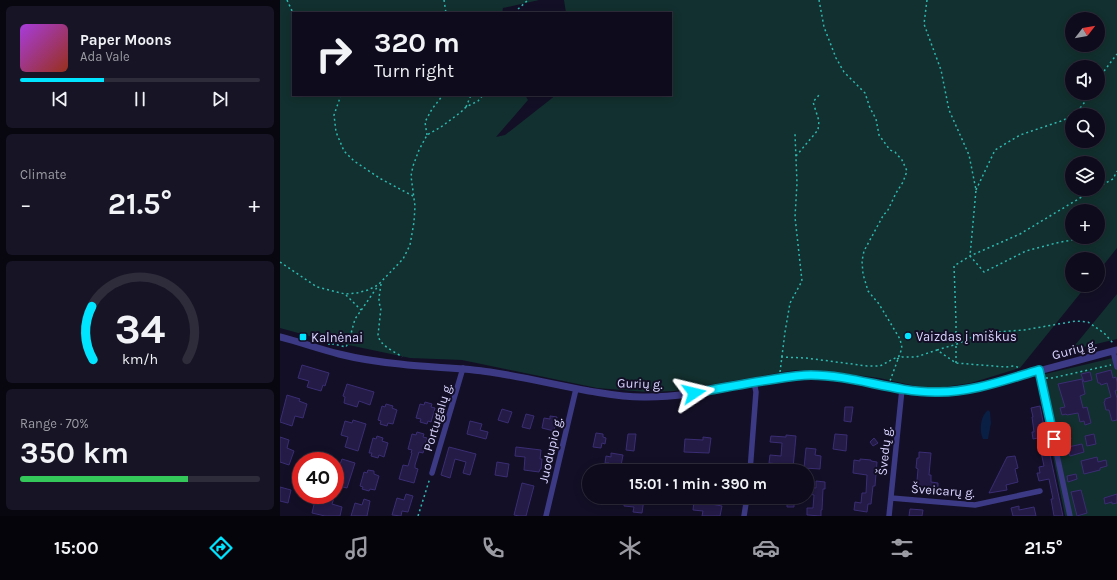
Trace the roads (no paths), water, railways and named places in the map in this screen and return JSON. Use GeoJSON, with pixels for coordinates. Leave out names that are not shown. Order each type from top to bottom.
{"type":"FeatureCollection","features":[{"type":"Feature","properties":{"kind":"street","name":"Gurių g."},"geometry":{"type":"LineString","coordinates":[[280,337],[328,351],[378,362],[413,366],[463,368],[576,389],[645,398],[667,397],[694,393],[797,375],[824,375],[854,379],[902,389],[935,392],[952,391],[971,388],[1026,374],[1039,374],[1114,348]]}},
{"type":"Feature","properties":{"kind":"street"},"geometry":{"type":"LineString","coordinates":[[1114,348],[1117,365]]}},
{"type":"Feature","properties":{"kind":"street","name":"Portugalų g."},"geometry":{"type":"LineString","coordinates":[[432,473],[463,368]]}},
{"type":"Feature","properties":{"kind":"street"},"geometry":{"type":"LineString","coordinates":[[1039,374],[1070,516]]}},
{"type":"Feature","properties":{"kind":"street"},"geometry":{"type":"LineString","coordinates":[[751,464],[756,392],[754,382]]}},
{"type":"Feature","properties":{"kind":"street","name":"Juodupio g."},"geometry":{"type":"LineString","coordinates":[[546,516],[576,389]]}},
{"type":"Feature","properties":{"kind":"street","name":"Švedų g."},"geometry":{"type":"LineString","coordinates":[[889,516],[902,389]]}},
{"type":"Feature","properties":{"kind":"street","name":"Šveicarų g."},"geometry":{"type":"LineString","coordinates":[[891,498],[975,505],[1040,492]]}},
{"type":"Feature","properties":{"kind":"street"},"geometry":{"type":"LineString","coordinates":[[744,516],[746,504]]}},
{"type":"Feature","properties":{"kind":"water"},"geometry":{"type":"Polygon","coordinates":[[[988,410],[990,412],[991,423],[988,439],[983,439],[981,424],[983,416],[988,410]]]}},
{"type":"Feature","properties":{"kind":"place","name":"Vaizdas į miškus"},"geometry":{"type":"Point","coordinates":[908,336]}},
{"type":"Feature","properties":{"kind":"place","name":"Kalnėnai"},"geometry":{"type":"Point","coordinates":[303,337]}}]}
